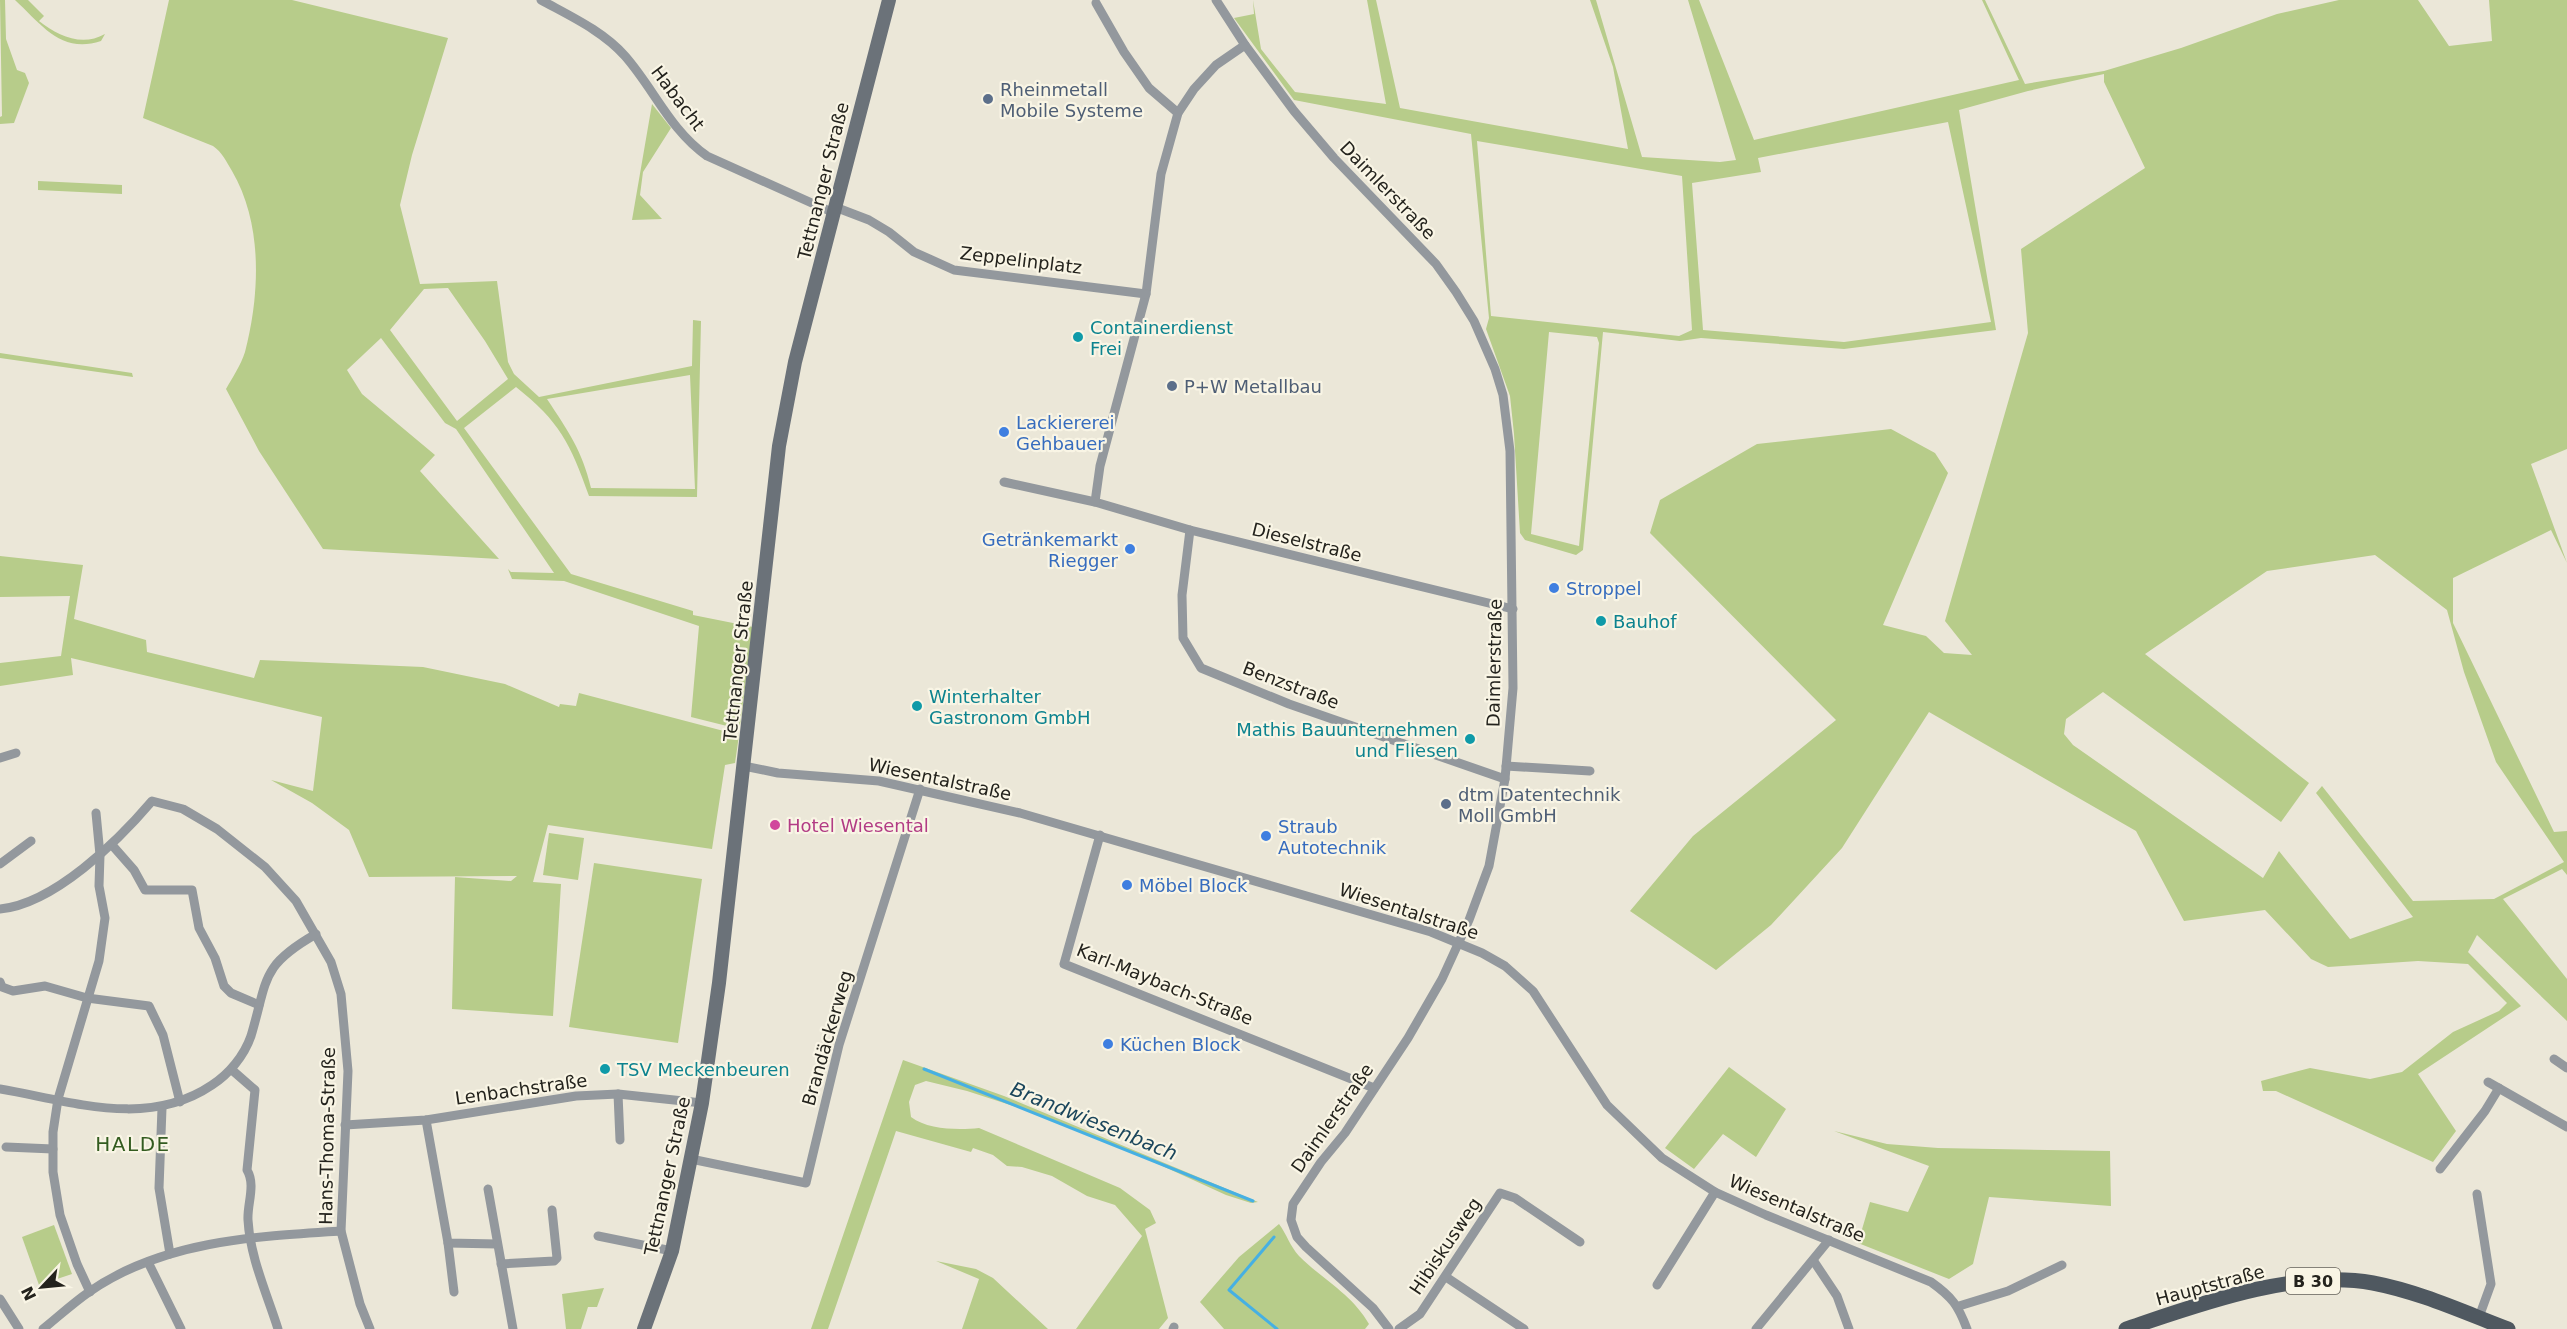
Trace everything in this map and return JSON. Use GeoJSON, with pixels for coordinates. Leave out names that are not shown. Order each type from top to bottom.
{"type":"FeatureCollection","features":[{"type":"Feature","properties":{"kind":"main road","name":"Tettnanger Straße"},"geometry":{"type":"LineString","coordinates":[[644,1329],[672,1251],[702,1103],[719,983],[779,446],[794,370],[889,0]]}},
{"type":"Feature","properties":{"kind":"main road","name":"Hauptstraße"},"geometry":{"type":"LineString","coordinates":[[2126,1329],[2229,1297],[2292,1284],[2327,1280],[2360,1281],[2386,1286],[2508,1329]]}},
{"type":"Feature","properties":{"kind":"street","name":"Habacht"},"geometry":{"type":"LineString","coordinates":[[541,0],[591,28],[618,49],[642,78],[673,124],[706,156],[834,210]]}},
{"type":"Feature","properties":{"kind":"street","name":"Daimlerstraße"},"geometry":{"type":"LineString","coordinates":[[1216,0],[1245,45],[1294,111],[1334,158],[1436,264],[1456,292],[1482,339],[1503,395],[1508,423],[1511,462],[1513,688],[1505,779],[1489,866],[1442,979],[1408,1038],[1345,1133],[1321,1162],[1293,1204],[1291,1220],[1297,1237],[1373,1308],[1389,1329]]}},
{"type":"Feature","properties":{"kind":"street"},"geometry":{"type":"LineString","coordinates":[[1096,3],[1124,52],[1149,88],[1178,113]]}},
{"type":"Feature","properties":{"kind":"street"},"geometry":{"type":"LineString","coordinates":[[1095,502],[1100,466],[1146,294],[1161,174],[1178,113],[1194,88],[1216,65],[1245,45]]}},
{"type":"Feature","properties":{"kind":"street","name":"Zeppelinplatz"},"geometry":{"type":"LineString","coordinates":[[834,210],[869,220],[914,252],[954,270],[1146,294]]}},
{"type":"Feature","properties":{"kind":"street","name":"Dieselstraße"},"geometry":{"type":"LineString","coordinates":[[1004,482],[1095,502],[1190,530],[1513,609]]}},
{"type":"Feature","properties":{"kind":"street","name":"Benzstraße"},"geometry":{"type":"LineString","coordinates":[[1190,530],[1182,595],[1183,638],[1201,668],[1289,704],[1505,779]]}},
{"type":"Feature","properties":{"kind":"street"},"geometry":{"type":"LineString","coordinates":[[0,758],[16,753]]}},
{"type":"Feature","properties":{"kind":"street","name":"Wiesentalstraße"},"geometry":{"type":"LineString","coordinates":[[744,766],[778,773],[879,781],[1020,813],[1431,932],[1482,953],[1505,966],[1533,991],[1607,1105],[1662,1158],[1715,1191],[1931,1282],[1947,1293],[1959,1306],[1967,1329]]}},
{"type":"Feature","properties":{"kind":"street"},"geometry":{"type":"LineString","coordinates":[[1506,766],[1590,771]]}},
{"type":"Feature","properties":{"kind":"street","name":"Brandäckerweg"},"geometry":{"type":"LineString","coordinates":[[691,1159],[806,1183],[839,1045],[921,789]]}},
{"type":"Feature","properties":{"kind":"street","name":"Hans-Thoma-Straße"},"geometry":{"type":"LineString","coordinates":[[112,846],[152,801],[183,809],[217,829],[265,867],[296,901],[331,962],[341,994],[348,1071],[340,1231],[360,1304],[370,1329]]}},
{"type":"Feature","properties":{"kind":"street"},"geometry":{"type":"LineString","coordinates":[[90,1292],[77,1264],[60,1215],[53,1172],[53,1132],[58,1099],[99,961],[105,918],[99,886],[100,855],[96,813]]}},
{"type":"Feature","properties":{"kind":"street","name":"Karl-Maybach-Straße"},"geometry":{"type":"LineString","coordinates":[[1100,835],[1064,964],[1374,1088]]}},
{"type":"Feature","properties":{"kind":"street"},"geometry":{"type":"LineString","coordinates":[[0,864],[31,841]]}},
{"type":"Feature","properties":{"kind":"street"},"geometry":{"type":"LineString","coordinates":[[0,909],[41,897],[112,846],[134,870],[145,890],[192,890],[199,928],[215,958],[224,986],[231,993],[259,1005]]}},
{"type":"Feature","properties":{"kind":"street"},"geometry":{"type":"LineString","coordinates":[[0,1089],[110,1110],[162,1108],[201,1093],[232,1070],[250,1039],[266,981],[273,965],[290,949],[316,934]]}},
{"type":"Feature","properties":{"kind":"street"},"geometry":{"type":"LineString","coordinates":[[0,982],[2,987],[13,992],[45,986],[87,998],[149,1006],[163,1035],[180,1102]]}},
{"type":"Feature","properties":{"kind":"street"},"geometry":{"type":"LineString","coordinates":[[2554,1059],[2567,1068]]}},
{"type":"Feature","properties":{"kind":"street"},"geometry":{"type":"LineString","coordinates":[[232,1070],[255,1089],[247,1170],[252,1177],[248,1218],[250,1237],[278,1329]]}},
{"type":"Feature","properties":{"kind":"street"},"geometry":{"type":"LineString","coordinates":[[2488,1082],[2567,1127]]}},
{"type":"Feature","properties":{"kind":"street"},"geometry":{"type":"LineString","coordinates":[[2440,1169],[2486,1111],[2499,1088]]}},
{"type":"Feature","properties":{"kind":"street"},"geometry":{"type":"LineString","coordinates":[[618,1094],[620,1140]]}},
{"type":"Feature","properties":{"kind":"street","name":"Lenbachstraße"},"geometry":{"type":"LineString","coordinates":[[345,1125],[426,1120],[576,1096],[618,1094],[702,1103]]}},
{"type":"Feature","properties":{"kind":"street"},"geometry":{"type":"LineString","coordinates":[[162,1108],[159,1188],[170,1254]]}},
{"type":"Feature","properties":{"kind":"street"},"geometry":{"type":"LineString","coordinates":[[426,1120],[454,1292]]}},
{"type":"Feature","properties":{"kind":"street"},"geometry":{"type":"LineString","coordinates":[[6,1147],[53,1149]]}},
{"type":"Feature","properties":{"kind":"street"},"geometry":{"type":"LineString","coordinates":[[489,1189],[513,1329]]}},
{"type":"Feature","properties":{"kind":"street"},"geometry":{"type":"LineString","coordinates":[[1657,1285],[1715,1191]]}},
{"type":"Feature","properties":{"kind":"street","name":"Hibiskusweg"},"geometry":{"type":"LineString","coordinates":[[1399,1329],[1420,1314],[1500,1193],[1515,1198],[1580,1242]]}},
{"type":"Feature","properties":{"kind":"street"},"geometry":{"type":"LineString","coordinates":[[2477,1194],[2491,1284],[2478,1317]]}},
{"type":"Feature","properties":{"kind":"street"},"geometry":{"type":"LineString","coordinates":[[501,1264],[554,1261],[557,1258],[552,1210]]}},
{"type":"Feature","properties":{"kind":"street"},"geometry":{"type":"LineString","coordinates":[[43,1329],[90,1292],[118,1275],[170,1254],[250,1237],[340,1231]]}},
{"type":"Feature","properties":{"kind":"street"},"geometry":{"type":"LineString","coordinates":[[598,1236],[672,1251]]}},
{"type":"Feature","properties":{"kind":"street"},"geometry":{"type":"LineString","coordinates":[[1756,1329],[1829,1240]]}},
{"type":"Feature","properties":{"kind":"street"},"geometry":{"type":"LineString","coordinates":[[448,1244],[497,1244]]}},
{"type":"Feature","properties":{"kind":"street"},"geometry":{"type":"LineString","coordinates":[[1813,1260],[1837,1296],[1849,1329]]}},
{"type":"Feature","properties":{"kind":"street"},"geometry":{"type":"LineString","coordinates":[[148,1262],[181,1329]]}},
{"type":"Feature","properties":{"kind":"street"},"geometry":{"type":"LineString","coordinates":[[1959,1306],[2008,1291],[2062,1265]]}},
{"type":"Feature","properties":{"kind":"street"},"geometry":{"type":"LineString","coordinates":[[1446,1276],[1524,1329]]}},
{"type":"Feature","properties":{"kind":"street"},"geometry":{"type":"LineString","coordinates":[[0,1299],[19,1329]]}},
{"type":"Feature","properties":{"kind":"green space"},"geometry":{"type":"Polygon","coordinates":[[[0,0],[5,0],[6,39],[17,70],[25,73],[29,83],[14,123],[0,124],[2,116],[0,0]]]}},
{"type":"Feature","properties":{"kind":"green space"},"geometry":{"type":"Polygon","coordinates":[[[15,0],[28,0],[44,16],[39,21],[62,35],[88,40],[105,34],[101,41],[87,44],[74,44],[63,40],[53,35],[15,0]]]}},
{"type":"Feature","properties":{"kind":"green space"},"geometry":{"type":"Polygon","coordinates":[[[169,0],[292,0],[448,38],[412,155],[400,205],[420,284],[497,281],[508,362],[514,374],[539,397],[692,366],[693,320],[701,321],[697,497],[589,496],[576,462],[562,435],[543,411],[516,387],[464,428],[571,574],[693,611],[693,615],[753,627],[740,725],[735,728],[691,717],[699,626],[564,581],[512,579],[508,569],[511,572],[554,573],[456,429],[445,423],[381,338],[347,370],[362,394],[435,455],[420,471],[499,559],[323,549],[259,451],[226,389],[245,352],[254,307],[256,283],[254,236],[242,192],[226,160],[213,146],[143,118],[169,0]],[[448,288],[424,289],[390,330],[457,421],[508,379],[448,288]],[[690,375],[547,399],[579,452],[591,488],[695,489],[690,375]]]}},
{"type":"Feature","properties":{"kind":"green space"},"geometry":{"type":"Polygon","coordinates":[[[1253,0],[1261,49],[1295,92],[1386,104],[1367,0],[1376,0],[1400,108],[1628,149],[1613,67],[1590,0],[1596,0],[1642,157],[1720,162],[1736,160],[1688,0],[1699,0],[1754,140],[2019,80],[1982,0],[1985,0],[2025,84],[2104,71],[2181,48],[2277,14],[2339,0],[2418,0],[2449,46],[2492,41],[2489,0],[2567,0],[2567,449],[2531,464],[2567,563],[2551,530],[2453,578],[2453,623],[2554,832],[2567,831],[2567,875],[2562,869],[2503,899],[2567,979],[2567,1021],[2477,935],[2468,952],[2521,1006],[2418,1074],[2456,1131],[2433,1162],[2276,1091],[2263,1091],[2261,1081],[2310,1068],[2370,1079],[2402,1072],[2453,1032],[2499,1011],[2507,1003],[2468,964],[2418,961],[2328,967],[2311,959],[2265,910],[2184,921],[2136,831],[1929,712],[1842,848],[1771,925],[1716,970],[1630,911],[1693,836],[1836,720],[1650,533],[1660,500],[1757,444],[1891,429],[1935,453],[1948,473],[1883,625],[1926,636],[1944,653],[1972,655],[1945,621],[2028,333],[2021,249],[2145,168],[2104,82],[2104,74],[2028,91],[1959,110],[1996,330],[1844,349],[1701,338],[1680,341],[1603,332],[1583,550],[1576,555],[1525,540],[1520,533],[1510,396],[1486,329],[1489,318],[1471,134],[1294,100],[1234,18],[1254,14],[1253,0]],[[1948,122],[1758,158],[1761,172],[1692,183],[1703,330],[1844,342],[1991,322],[1948,122]],[[1477,141],[1491,316],[1679,336],[1692,330],[1682,176],[1477,141]],[[1549,332],[1531,534],[1579,546],[1599,343],[1597,337],[1549,332]],[[2375,555],[2267,571],[2145,654],[2309,783],[2281,822],[2103,692],[2066,719],[2064,734],[2073,745],[2263,878],[2279,851],[2350,939],[2413,917],[2316,793],[2322,786],[2413,901],[2494,899],[2564,862],[2496,762],[2464,672],[2447,610],[2375,555]]]}},
{"type":"Feature","properties":{"kind":"green space"},"geometry":{"type":"Polygon","coordinates":[[[652,104],[671,128],[643,172],[640,195],[662,219],[632,220],[652,104]]]}},
{"type":"Feature","properties":{"kind":"green space"},"geometry":{"type":"Polygon","coordinates":[[[38,181],[122,185],[122,194],[38,190],[38,181]]]}},
{"type":"Feature","properties":{"kind":"green space"},"geometry":{"type":"Polygon","coordinates":[[[0,353],[132,373],[133,377],[0,358],[0,353]]]}},
{"type":"Feature","properties":{"kind":"green space"},"geometry":{"type":"Polygon","coordinates":[[[0,556],[83,565],[74,619],[146,640],[147,652],[254,678],[260,660],[423,667],[505,684],[559,707],[560,704],[576,706],[579,693],[739,735],[735,763],[725,765],[712,849],[548,825],[533,882],[561,884],[553,1016],[452,1009],[455,877],[511,881],[517,876],[369,877],[349,830],[312,803],[271,780],[313,791],[322,717],[71,658],[73,675],[0,686],[0,663],[61,656],[70,596],[0,597],[0,556]]]}},
{"type":"Feature","properties":{"kind":"green space"},"geometry":{"type":"Polygon","coordinates":[[[549,833],[584,838],[578,880],[543,875],[549,833]]]}},
{"type":"Feature","properties":{"kind":"green space"},"geometry":{"type":"Polygon","coordinates":[[[594,863],[702,879],[678,1043],[569,1027],[594,863]]]}},
{"type":"Feature","properties":{"kind":"green space"},"geometry":{"type":"Polygon","coordinates":[[[903,1060],[1004,1096],[1258,1202],[1251,1203],[1226,1195],[1123,1148],[1032,1112],[967,1091],[926,1081],[915,1085],[909,1102],[911,1117],[935,1127],[979,1128],[1120,1188],[1150,1210],[1156,1223],[1145,1229],[1168,1318],[1159,1329],[1076,1329],[1142,1236],[1115,1205],[1087,1196],[1052,1176],[1022,1167],[1007,1166],[993,1155],[973,1148],[971,1152],[896,1131],[828,1329],[811,1329],[903,1060]]]}},
{"type":"Feature","properties":{"kind":"green space"},"geometry":{"type":"Polygon","coordinates":[[[1729,1067],[1786,1109],[1756,1157],[1723,1134],[1694,1169],[1665,1148],[1729,1067]]]}},
{"type":"Feature","properties":{"kind":"green space"},"geometry":{"type":"Polygon","coordinates":[[[1834,1131],[1887,1144],[1938,1148],[2110,1151],[2111,1206],[1989,1197],[1973,1264],[1949,1279],[1858,1243],[1870,1202],[1908,1212],[1929,1166],[1834,1131]]]}},
{"type":"Feature","properties":{"kind":"green space"},"geometry":{"type":"Polygon","coordinates":[[[1279,1224],[1299,1256],[1346,1296],[1362,1313],[1369,1324],[1365,1329],[1224,1329],[1200,1302],[1239,1257],[1279,1224]]]}},
{"type":"Feature","properties":{"kind":"green space"},"geometry":{"type":"Polygon","coordinates":[[[54,1225],[72,1274],[39,1285],[22,1237],[54,1225]]]}},
{"type":"Feature","properties":{"kind":"green space"},"geometry":{"type":"Polygon","coordinates":[[[936,1261],[976,1269],[993,1278],[1048,1329],[962,1329],[979,1279],[936,1261]]]}},
{"type":"Feature","properties":{"kind":"green space"},"geometry":{"type":"Polygon","coordinates":[[[604,1288],[597,1307],[588,1307],[581,1329],[566,1329],[562,1294],[604,1288]]]}},
{"type":"Feature","properties":{"kind":"waterway","name":"Brandwiesenbach"},"geometry":{"type":"LineString","coordinates":[[924,1069],[1253,1201]]}},
{"type":"Feature","properties":{"kind":"waterway","name":"Brandwiesenbach"},"geometry":{"type":"LineString","coordinates":[[1274,1237],[1229,1290],[1277,1329]]}},
{"type":"Feature","properties":{"kind":"place","name":"Rheinmetall Mobile Systeme"},"geometry":{"type":"Point","coordinates":[988,99]}},
{"type":"Feature","properties":{"kind":"place","name":"Containerdienst Frei"},"geometry":{"type":"Point","coordinates":[1078,337]}},
{"type":"Feature","properties":{"kind":"place","name":"P+W Metallbau"},"geometry":{"type":"Point","coordinates":[1172,386]}},
{"type":"Feature","properties":{"kind":"place","name":"Lackiererei Gehbauer"},"geometry":{"type":"Point","coordinates":[1004,432]}},
{"type":"Feature","properties":{"kind":"place","name":"Getränkemarkt Riegger"},"geometry":{"type":"Point","coordinates":[1130,549]}},
{"type":"Feature","properties":{"kind":"place","name":"Stroppel"},"geometry":{"type":"Point","coordinates":[1554,588]}},
{"type":"Feature","properties":{"kind":"place","name":"Bauhof"},"geometry":{"type":"Point","coordinates":[1601,621]}},
{"type":"Feature","properties":{"kind":"place","name":"Winterhalter Gastronom GmbH"},"geometry":{"type":"Point","coordinates":[917,706]}},
{"type":"Feature","properties":{"kind":"place","name":"Mathis Bauunternehmen und Fliesen"},"geometry":{"type":"Point","coordinates":[1470,739]}},
{"type":"Feature","properties":{"kind":"place","name":"dtm Datentechnik Moll GmbH"},"geometry":{"type":"Point","coordinates":[1446,804]}},
{"type":"Feature","properties":{"kind":"place","name":"Hotel Wiesental"},"geometry":{"type":"Point","coordinates":[775,825]}},
{"type":"Feature","properties":{"kind":"place","name":"Straub Autotechnik"},"geometry":{"type":"Point","coordinates":[1266,836]}},
{"type":"Feature","properties":{"kind":"place","name":"Möbel Block"},"geometry":{"type":"Point","coordinates":[1127,885]}},
{"type":"Feature","properties":{"kind":"place","name":"Küchen Block"},"geometry":{"type":"Point","coordinates":[1108,1044]}},
{"type":"Feature","properties":{"kind":"place","name":"TSV Meckenbeuren"},"geometry":{"type":"Point","coordinates":[605,1069]}},
{"type":"Feature","properties":{"kind":"district","name":"HALDE"},"geometry":{"type":"Point","coordinates":[133,1144]}}]}
